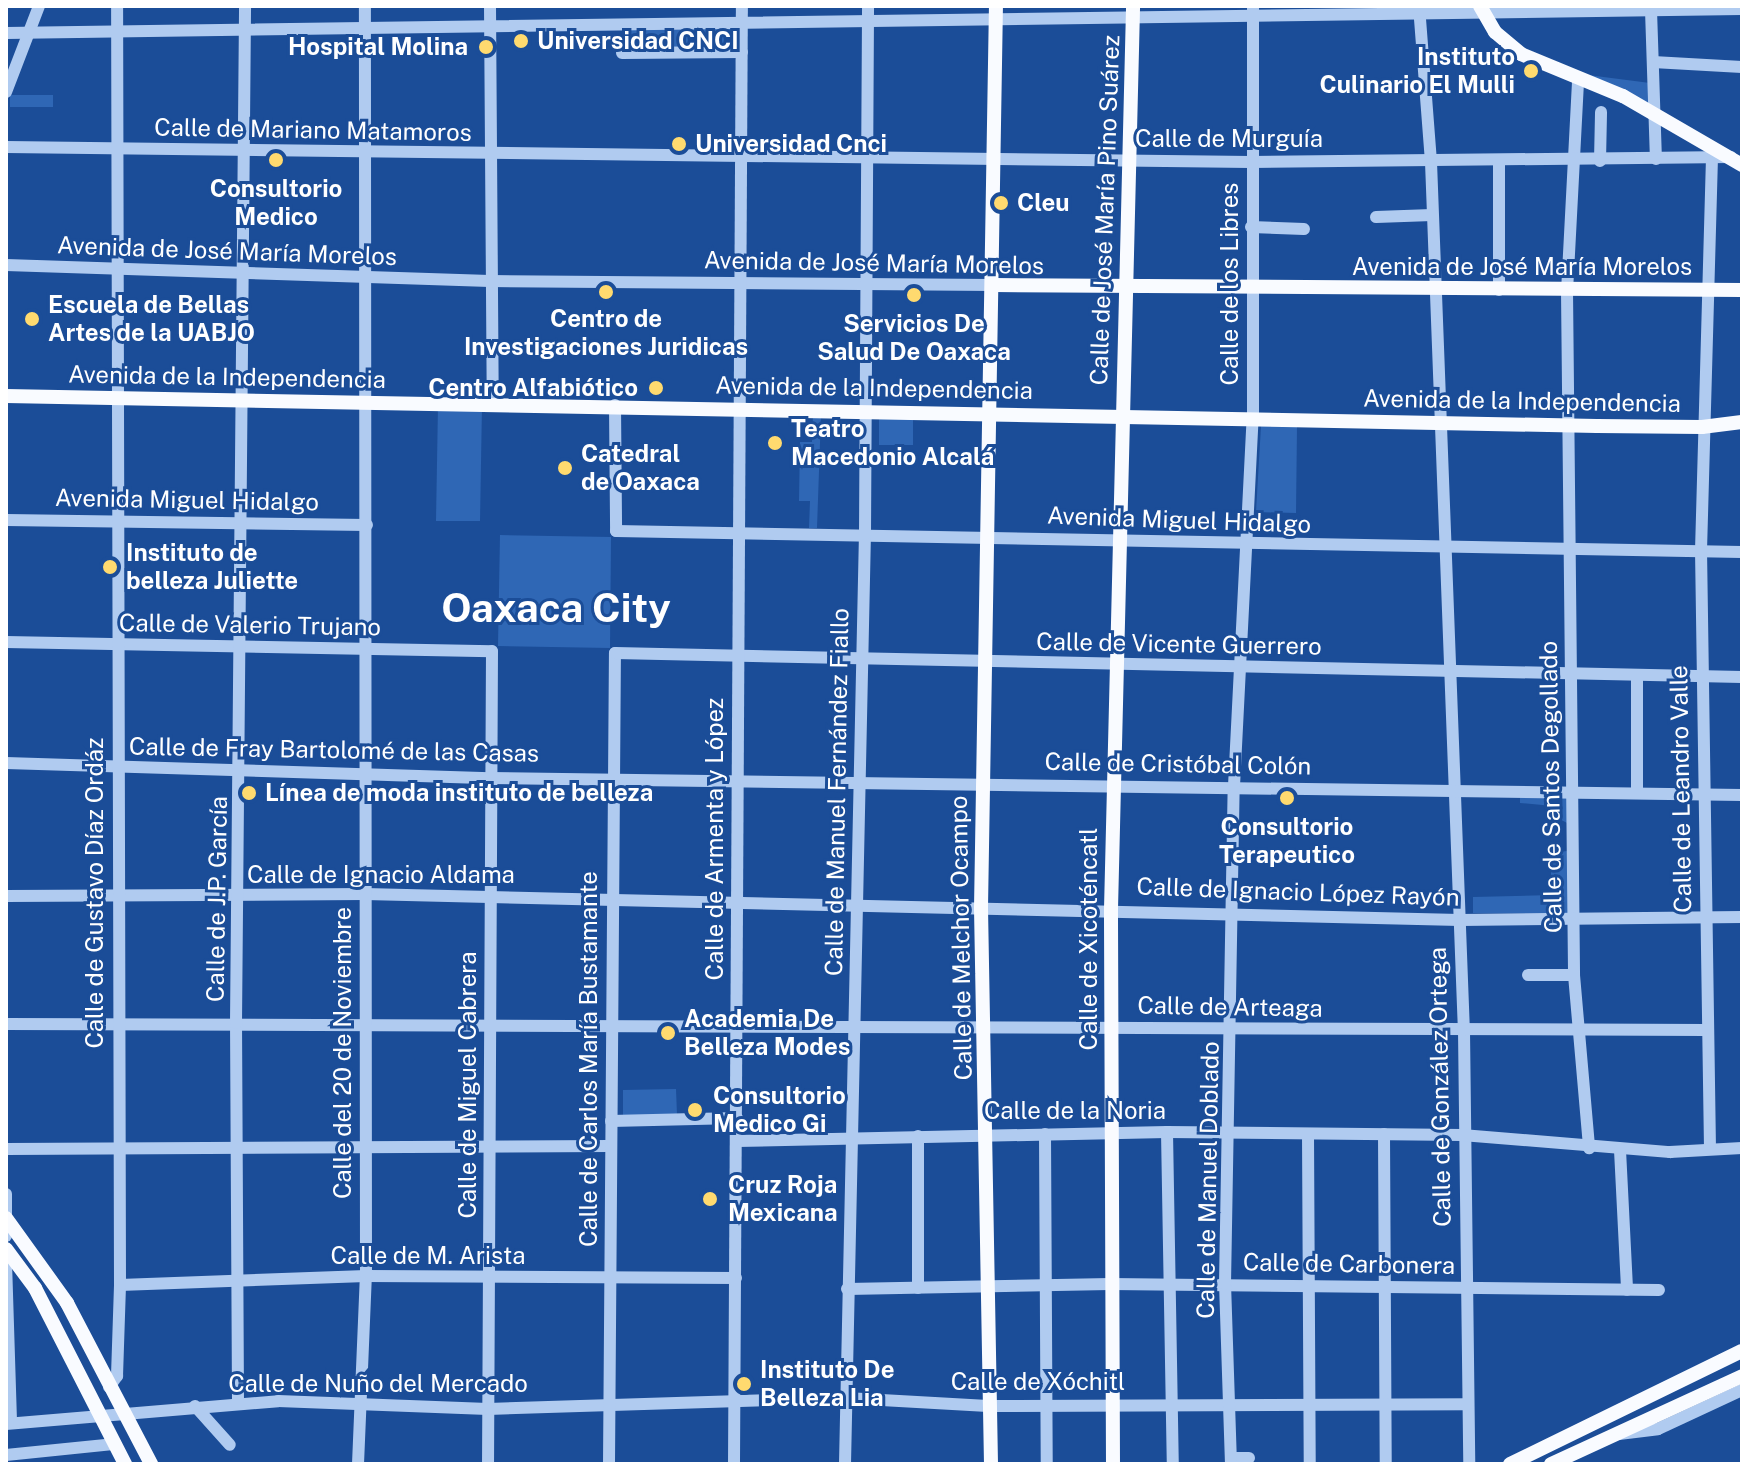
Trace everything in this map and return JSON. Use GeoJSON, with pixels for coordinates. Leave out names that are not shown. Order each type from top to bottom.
{"type":"FeatureCollection","features":[{"type":"Feature","properties":{"kind":"main road"},"geometry":{"type":"LineString","coordinates":[[1482,9],[1521,54],[1578,82],[1654,112],[1742,165]]}},
{"type":"Feature","properties":{"kind":"main road","name":"Calle de José María Pino Suárez"},"geometry":{"type":"LineString","coordinates":[[1120,414],[1132,13]]}},
{"type":"Feature","properties":{"kind":"main road","name":"Calle de Melchor Ocampo"},"geometry":{"type":"LineString","coordinates":[[991,1464],[981,908],[989,537],[988,412],[994,285],[996,14]]}},
{"type":"Feature","properties":{"kind":"main road","name":"Avenida de José María Morelos"},"geometry":{"type":"LineString","coordinates":[[994,285],[1742,290]]}},
{"type":"Feature","properties":{"kind":"main road","name":"Avenida de la Independencia"},"geometry":{"type":"LineString","coordinates":[[6,396],[738,406],[1570,425],[1702,427],[1741,424]]}},
{"type":"Feature","properties":{"kind":"main road","name":"Calle de Xicoténcatl"},"geometry":{"type":"LineString","coordinates":[[1113,1464],[1109,1132],[1120,414]]}},
{"type":"Feature","properties":{"kind":"main road"},"geometry":{"type":"LineString","coordinates":[[6,1219],[54,1280],[151,1464]]}},
{"type":"Feature","properties":{"kind":"main road"},"geometry":{"type":"LineString","coordinates":[[6,1249],[35,1288],[125,1464]]}},
{"type":"Feature","properties":{"kind":"main road"},"geometry":{"type":"LineString","coordinates":[[1510,1464],[1742,1351]]}},
{"type":"Feature","properties":{"kind":"main road"},"geometry":{"type":"LineString","coordinates":[[1551,1464],[1742,1376]]}},
{"type":"Feature","properties":{"kind":"main road"},"geometry":{"type":"LineString","coordinates":[[1641,1424],[1638,1407],[1682,1380]]}},
{"type":"Feature","properties":{"kind":"street"},"geometry":{"type":"LineString","coordinates":[[6,92],[39,6]]}},
{"type":"Feature","properties":{"kind":"street","name":"Calle de Gustavo Díaz Ordáz"},"geometry":{"type":"LineString","coordinates":[[109,1387],[117,1376],[120,1285],[116,895],[117,6]]}},
{"type":"Feature","properties":{"kind":"street","name":"Calle de J.P. García"},"geometry":{"type":"LineString","coordinates":[[238,1402],[236,1023],[242,770],[240,648],[244,520],[245,6]]}},
{"type":"Feature","properties":{"kind":"street","name":"Calle del 20 de Noviembre"},"geometry":{"type":"LineString","coordinates":[[358,1464],[366,1276],[365,6]]}},
{"type":"Feature","properties":{"kind":"street"},"geometry":{"type":"LineString","coordinates":[[490,6],[493,403]]}},
{"type":"Feature","properties":{"kind":"street","name":"Calle de Armenta y López"},"geometry":{"type":"LineString","coordinates":[[734,1464],[742,6]]}},
{"type":"Feature","properties":{"kind":"street","name":"Calle de Manuel Fernández Fiallo"},"geometry":{"type":"LineString","coordinates":[[845,1464],[865,534],[868,6]]}},
{"type":"Feature","properties":{"kind":"street"},"geometry":{"type":"LineString","coordinates":[[6,33],[868,24],[996,14],[1742,9]]}},
{"type":"Feature","properties":{"kind":"street","name":"Calle de González Ortega"},"geometry":{"type":"LineString","coordinates":[[1420,10],[1431,162],[1433,289],[1464,1031],[1462,1135],[1469,1464]]}},
{"type":"Feature","properties":{"kind":"street"},"geometry":{"type":"LineString","coordinates":[[1651,10],[1656,159]]}},
{"type":"Feature","properties":{"kind":"street","name":"Calle de los Libres"},"geometry":{"type":"LineString","coordinates":[[1253,12],[1253,417]]}},
{"type":"Feature","properties":{"kind":"street"},"geometry":{"type":"LineString","coordinates":[[622,53],[742,52]]}},
{"type":"Feature","properties":{"kind":"street"},"geometry":{"type":"LineString","coordinates":[[1653,62],[1742,67]]}},
{"type":"Feature","properties":{"kind":"street","name":"Calle de Santos Degollado"},"geometry":{"type":"LineString","coordinates":[[1578,82],[1570,161],[1567,291],[1574,975],[1576,1031],[1589,1148]]}},
{"type":"Feature","properties":{"kind":"street"},"geometry":{"type":"LineString","coordinates":[[1600,161],[1601,112]]}},
{"type":"Feature","properties":{"kind":"street","name":"Calle de Mariano Matamoros"},"geometry":{"type":"LineString","coordinates":[[6,147],[620,157]]}},
{"type":"Feature","properties":{"kind":"street","name":"Calle de Murguía"},"geometry":{"type":"LineString","coordinates":[[620,157],[1251,162],[1735,158]]}},
{"type":"Feature","properties":{"kind":"street","name":"Calle de Leandro Valle"},"geometry":{"type":"LineString","coordinates":[[1710,1149],[1701,551],[1702,427],[1712,159]]}},
{"type":"Feature","properties":{"kind":"street"},"geometry":{"type":"LineString","coordinates":[[1499,162],[1499,290]]}},
{"type":"Feature","properties":{"kind":"street"},"geometry":{"type":"LineString","coordinates":[[1376,217],[1432,215]]}},
{"type":"Feature","properties":{"kind":"street"},"geometry":{"type":"LineString","coordinates":[[1251,227],[1304,229]]}},
{"type":"Feature","properties":{"kind":"street","name":"Avenida de José María Morelos"},"geometry":{"type":"LineString","coordinates":[[6,265],[116,272],[490,281],[994,285]]}},
{"type":"Feature","properties":{"kind":"street","name":"Avenida Miguel Hidalgo"},"geometry":{"type":"LineString","coordinates":[[615,405],[616,531],[1742,552]]}},
{"type":"Feature","properties":{"kind":"street","name":"Calle de Manuel Doblado"},"geometry":{"type":"LineString","coordinates":[[1231,1461],[1225,1284],[1235,913],[1234,786],[1249,545],[1253,417]]}},
{"type":"Feature","properties":{"kind":"street","name":"Avenida Miguel Hidalgo"},"geometry":{"type":"LineString","coordinates":[[6,520],[244,520],[367,525]]}},
{"type":"Feature","properties":{"kind":"street","name":"Calle de Valerio Trujano"},"geometry":{"type":"LineString","coordinates":[[6,642],[492,651]]}},
{"type":"Feature","properties":{"kind":"street","name":"Calle de Miguel Cabrera"},"geometry":{"type":"LineString","coordinates":[[488,1464],[492,651]]}},
{"type":"Feature","properties":{"kind":"street","name":"Calle de Vicente Guerrero"},"geometry":{"type":"LineString","coordinates":[[615,653],[1742,677]]}},
{"type":"Feature","properties":{"kind":"street","name":"Calle de Carlos María Bustamante"},"geometry":{"type":"LineString","coordinates":[[609,1464],[615,653]]}},
{"type":"Feature","properties":{"kind":"street"},"geometry":{"type":"LineString","coordinates":[[1637,675],[1637,791]]}},
{"type":"Feature","properties":{"kind":"street","name":"Calle de Fray Bartolomé de las Casas"},"geometry":{"type":"LineString","coordinates":[[6,763],[490,778],[614,777]]}},
{"type":"Feature","properties":{"kind":"street","name":"Calle de Cristóbal Colón"},"geometry":{"type":"LineString","coordinates":[[614,777],[1742,795]]}},
{"type":"Feature","properties":{"kind":"street","name":"Calle de Ignacio Aldama"},"geometry":{"type":"LineString","coordinates":[[6,896],[365,894],[612,898]]}},
{"type":"Feature","properties":{"kind":"street","name":"Calle de Ignacio López Rayón"},"geometry":{"type":"LineString","coordinates":[[612,898],[855,908],[1111,909],[1460,920],[1742,917]]}},
{"type":"Feature","properties":{"kind":"street"},"geometry":{"type":"LineString","coordinates":[[1528,975],[1574,975]]}},
{"type":"Feature","properties":{"kind":"street","name":"Calle de Arteaga"},"geometry":{"type":"LineString","coordinates":[[6,1024],[610,1024],[985,1031],[1111,1027],[1232,1031],[1706,1030]]}},
{"type":"Feature","properties":{"kind":"street"},"geometry":{"type":"LineString","coordinates":[[611,1121],[737,1118]]}},
{"type":"Feature","properties":{"kind":"street"},"geometry":{"type":"LineString","coordinates":[[1167,1132],[1167,1285],[1173,1464]]}},
{"type":"Feature","properties":{"kind":"street","name":"Calle de la Noria"},"geometry":{"type":"LineString","coordinates":[[737,1141],[1167,1132],[1462,1135],[1620,1150],[1742,1148]]}},
{"type":"Feature","properties":{"kind":"street"},"geometry":{"type":"LineString","coordinates":[[1045,1134],[1047,1464]]}},
{"type":"Feature","properties":{"kind":"street"},"geometry":{"type":"LineString","coordinates":[[1308,1134],[1310,1464]]}},
{"type":"Feature","properties":{"kind":"street"},"geometry":{"type":"LineString","coordinates":[[1384,1134],[1389,1405],[1386,1464]]}},
{"type":"Feature","properties":{"kind":"street"},"geometry":{"type":"LineString","coordinates":[[918,1136],[918,1288]]}},
{"type":"Feature","properties":{"kind":"street"},"geometry":{"type":"LineString","coordinates":[[6,1149],[610,1146]]}},
{"type":"Feature","properties":{"kind":"street"},"geometry":{"type":"LineString","coordinates":[[1620,1150],[1627,1290]]}},
{"type":"Feature","properties":{"kind":"street"},"geometry":{"type":"LineString","coordinates":[[6,1194],[6,1236]]}},
{"type":"Feature","properties":{"kind":"street"},"geometry":{"type":"LineString","coordinates":[[6,1262],[9,1423]]}},
{"type":"Feature","properties":{"kind":"street","name":"Calle de M. Arista"},"geometry":{"type":"LineString","coordinates":[[120,1285],[366,1276],[736,1278]]}},
{"type":"Feature","properties":{"kind":"street","name":"Calle de Carbonera"},"geometry":{"type":"LineString","coordinates":[[847,1289],[1225,1284],[1659,1290]]}},
{"type":"Feature","properties":{"kind":"street"},"geometry":{"type":"LineString","coordinates":[[1616,1433],[1658,1429],[1742,1390]]}},
{"type":"Feature","properties":{"kind":"street","name":"Calle de Xóchitl"},"geometry":{"type":"LineString","coordinates":[[609,1405],[733,1404],[846,1398],[988,1406],[1111,1402],[1311,1406],[1468,1404]]}},
{"type":"Feature","properties":{"kind":"street","name":"Calle de Nuño del Mercado"},"geometry":{"type":"LineString","coordinates":[[9,1423],[238,1402],[360,1403],[488,1409],[609,1405]]}},
{"type":"Feature","properties":{"kind":"street"},"geometry":{"type":"LineString","coordinates":[[195,1406],[230,1445]]}},
{"type":"Feature","properties":{"kind":"street"},"geometry":{"type":"LineString","coordinates":[[6,1455],[115,1444]]}},
{"type":"Feature","properties":{"kind":"street"},"geometry":{"type":"LineString","coordinates":[[53,1451],[59,1464]]}},
{"type":"Feature","properties":{"kind":"street"},"geometry":{"type":"LineString","coordinates":[[1231,1461],[1249,1458]]}},
{"type":"Feature","properties":{"kind":"shaded area"},"geometry":{"type":"Polygon","coordinates":[[[737,28],[737,48],[626,52],[625,29],[737,28]]]}},
{"type":"Feature","properties":{"kind":"shaded area"},"geometry":{"type":"Polygon","coordinates":[[[1588,75],[1650,83],[1651,105],[1588,75]]]}},
{"type":"Feature","properties":{"kind":"shaded area"},"geometry":{"type":"Polygon","coordinates":[[[10,95],[53,95],[53,107],[10,107],[10,95]]]}},
{"type":"Feature","properties":{"kind":"shaded area"},"geometry":{"type":"Polygon","coordinates":[[[438,405],[482,405],[480,521],[436,521],[438,405]]]}},
{"type":"Feature","properties":{"kind":"shaded area"},"geometry":{"type":"Polygon","coordinates":[[[813,414],[821,415],[817,528],[809,528],[810,501],[799,501],[800,442],[812,442],[813,414]]]}},
{"type":"Feature","properties":{"kind":"shaded area"},"geometry":{"type":"Polygon","coordinates":[[[879,416],[913,416],[913,445],[879,445],[879,416]]]}},
{"type":"Feature","properties":{"kind":"shaded area"},"geometry":{"type":"Polygon","coordinates":[[[1261,426],[1297,426],[1296,513],[1256,512],[1261,426]]]}},
{"type":"Feature","properties":{"kind":"shaded area"},"geometry":{"type":"Polygon","coordinates":[[[500,535],[611,537],[610,648],[498,646],[500,535]]]}},
{"type":"Feature","properties":{"kind":"shaded area"},"geometry":{"type":"Polygon","coordinates":[[[1520,795],[1567,795],[1567,823],[1554,816],[1553,806],[1520,803],[1520,795]]]}},
{"type":"Feature","properties":{"kind":"shaded area"},"geometry":{"type":"Polygon","coordinates":[[[1567,851],[1569,913],[1473,913],[1473,897],[1552,895],[1550,853],[1567,851]]]}},
{"type":"Feature","properties":{"kind":"shaded area"},"geometry":{"type":"Polygon","coordinates":[[[676,1089],[677,1115],[623,1116],[623,1090],[676,1089]]]}},
{"type":"Feature","properties":{"kind":"place","name":"Universidad CNCI"},"geometry":{"type":"Point","coordinates":[521,41]}},
{"type":"Feature","properties":{"kind":"place","name":"Hospital Molina"},"geometry":{"type":"Point","coordinates":[486,47]}},
{"type":"Feature","properties":{"kind":"place","name":"Instituto Culinario El Mulli"},"geometry":{"type":"Point","coordinates":[1531,71]}},
{"type":"Feature","properties":{"kind":"place","name":"Universidad Cnci"},"geometry":{"type":"Point","coordinates":[679,144]}},
{"type":"Feature","properties":{"kind":"place","name":"Consultorio Medico"},"geometry":{"type":"Point","coordinates":[276,160]}},
{"type":"Feature","properties":{"kind":"place","name":"Cleu"},"geometry":{"type":"Point","coordinates":[1001,203]}},
{"type":"Feature","properties":{"kind":"place","name":"Centro de Investigaciones Juridicas"},"geometry":{"type":"Point","coordinates":[606,292]}},
{"type":"Feature","properties":{"kind":"place","name":"Servicios De Salud De Oaxaca"},"geometry":{"type":"Point","coordinates":[914,295]}},
{"type":"Feature","properties":{"kind":"place","name":"Escuela de Bellas Artes de la UABJO"},"geometry":{"type":"Point","coordinates":[32,319]}},
{"type":"Feature","properties":{"kind":"place","name":"Centro Alfabiótico"},"geometry":{"type":"Point","coordinates":[656,388]}},
{"type":"Feature","properties":{"kind":"place","name":"Teatro Macedonio Alcalá"},"geometry":{"type":"Point","coordinates":[775,443]}},
{"type":"Feature","properties":{"kind":"place","name":"Catedral de Oaxaca"},"geometry":{"type":"Point","coordinates":[565,468]}},
{"type":"Feature","properties":{"kind":"place","name":"Instituto de belleza Juliette"},"geometry":{"type":"Point","coordinates":[110,567]}},
{"type":"Feature","properties":{"kind":"place","name":"Línea de moda instituto de belleza"},"geometry":{"type":"Point","coordinates":[249,793]}},
{"type":"Feature","properties":{"kind":"place","name":"Consultorio Terapeutico"},"geometry":{"type":"Point","coordinates":[1287,798]}},
{"type":"Feature","properties":{"kind":"place","name":"Academia De Belleza Modes"},"geometry":{"type":"Point","coordinates":[668,1033]}},
{"type":"Feature","properties":{"kind":"place","name":"Consultorio Medico Gi"},"geometry":{"type":"Point","coordinates":[695,1110]}},
{"type":"Feature","properties":{"kind":"place","name":"Cruz Roja Mexicana"},"geometry":{"type":"Point","coordinates":[710,1199]}},
{"type":"Feature","properties":{"kind":"place","name":"Instituto De Belleza Lia"},"geometry":{"type":"Point","coordinates":[744,1384]}},
{"type":"Feature","properties":{"kind":"district","name":"Oaxaca City"},"geometry":{"type":"Point","coordinates":[556,608]}}]}
